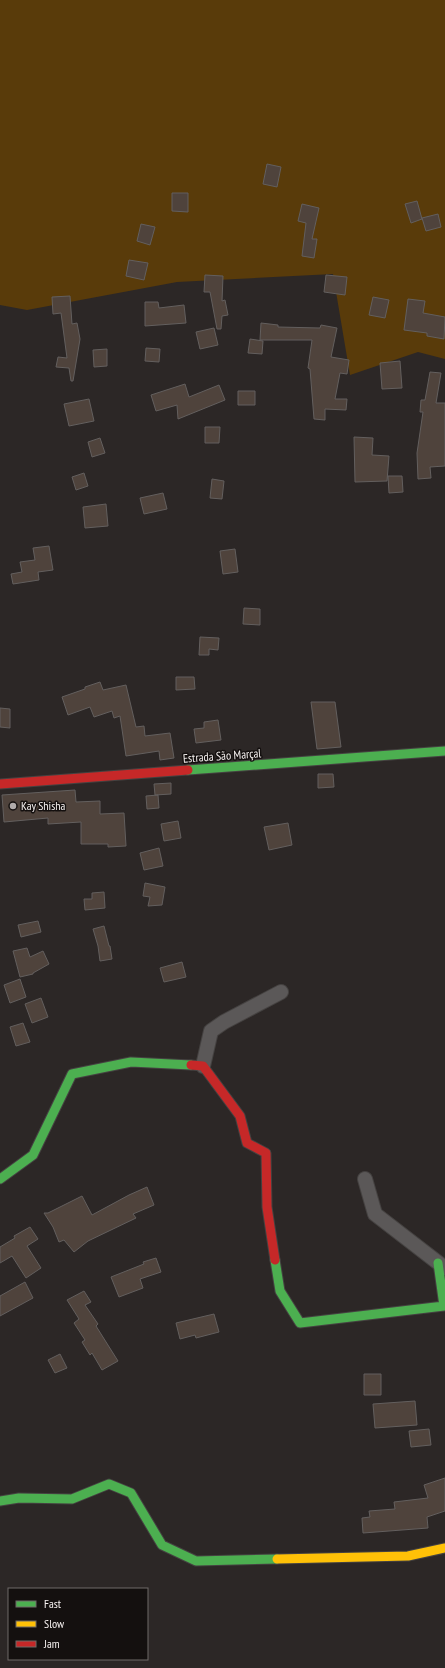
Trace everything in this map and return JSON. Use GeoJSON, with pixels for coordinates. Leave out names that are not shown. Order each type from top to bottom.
{"type":"FeatureCollection","features":[{"type":"Feature","properties":{"kind":"street","name":"Estrada São Marçal"},"geometry":{"type":"LineString","coordinates":[[0,784],[445,751]]}},
{"type":"Feature","properties":{"kind":"street"},"geometry":{"type":"LineString","coordinates":[[280,992],[224,1022],[211,1031],[204,1066],[240,1116],[247,1143],[266,1153],[267,1206],[280,1291],[300,1323],[444,1306],[442,1265],[375,1214],[365,1179]]}},
{"type":"Feature","properties":{"kind":"street"},"geometry":{"type":"LineString","coordinates":[[0,1179],[33,1155],[72,1074],[131,1062],[204,1066]]}},
{"type":"Feature","properties":{"kind":"street"},"geometry":{"type":"LineString","coordinates":[[0,1501],[19,1498],[72,1499],[109,1484],[131,1493],[162,1545],[196,1561],[408,1556],[445,1548]]}},
{"type":"Feature","properties":{"kind":"shaded area"},"geometry":{"type":"Polygon","coordinates":[[[0,0],[445,0],[445,359],[418,352],[350,375],[333,274],[177,282],[27,310],[0,305],[0,0]]]}},
{"type":"Feature","properties":{"kind":"building"},"geometry":{"type":"Polygon","coordinates":[[[267,164],[281,167],[277,187],[263,184],[267,164]]]}},
{"type":"Feature","properties":{"kind":"building"},"geometry":{"type":"Polygon","coordinates":[[[172,193],[188,193],[188,212],[172,211],[172,193]]]}},
{"type":"Feature","properties":{"kind":"building"},"geometry":{"type":"Polygon","coordinates":[[[417,201],[422,219],[411,223],[405,204],[417,201]]]}},
{"type":"Feature","properties":{"kind":"building"},"geometry":{"type":"Polygon","coordinates":[[[302,204],[319,208],[312,239],[317,239],[314,258],[302,256],[306,223],[298,221],[302,204]]]}},
{"type":"Feature","properties":{"kind":"building"},"geometry":{"type":"Polygon","coordinates":[[[438,214],[441,227],[426,231],[422,218],[438,214]]]}},
{"type":"Feature","properties":{"kind":"building"},"geometry":{"type":"Polygon","coordinates":[[[141,224],[155,227],[150,245],[137,241],[141,224]]]}},
{"type":"Feature","properties":{"kind":"building"},"geometry":{"type":"Polygon","coordinates":[[[129,260],[148,263],[144,280],[126,276],[129,260]]]}},
{"type":"Feature","properties":{"kind":"building"},"geometry":{"type":"Polygon","coordinates":[[[205,275],[223,276],[222,301],[225,300],[228,315],[222,316],[221,329],[217,329],[210,292],[204,292],[205,275]]]}},
{"type":"Feature","properties":{"kind":"building"},"geometry":{"type":"Polygon","coordinates":[[[326,275],[347,277],[345,295],[324,292],[326,275]]]}},
{"type":"Feature","properties":{"kind":"building"},"geometry":{"type":"Polygon","coordinates":[[[70,296],[72,324],[77,323],[80,339],[73,381],[71,381],[69,368],[56,367],[58,357],[67,358],[61,313],[53,314],[52,297],[70,296]]]}},
{"type":"Feature","properties":{"kind":"building"},"geometry":{"type":"Polygon","coordinates":[[[373,297],[389,300],[385,318],[369,315],[373,297]]]}},
{"type":"Feature","properties":{"kind":"building"},"geometry":{"type":"Polygon","coordinates":[[[408,299],[425,301],[423,313],[445,317],[444,339],[427,336],[427,333],[404,330],[408,299]]]}},
{"type":"Feature","properties":{"kind":"building"},"geometry":{"type":"Polygon","coordinates":[[[145,302],[158,302],[159,308],[184,305],[186,323],[145,326],[145,302]]]}},
{"type":"Feature","properties":{"kind":"building"},"geometry":{"type":"Polygon","coordinates":[[[261,323],[278,325],[278,327],[320,328],[321,325],[337,328],[331,357],[349,360],[347,374],[340,373],[335,399],[347,399],[346,410],[325,409],[325,420],[314,419],[310,369],[308,368],[312,340],[260,340],[261,323]]]}},
{"type":"Feature","properties":{"kind":"building"},"geometry":{"type":"Polygon","coordinates":[[[214,328],[218,345],[200,349],[196,332],[214,328]]]}},
{"type":"Feature","properties":{"kind":"building"},"geometry":{"type":"Polygon","coordinates":[[[250,339],[263,341],[262,354],[248,353],[250,339]]]}},
{"type":"Feature","properties":{"kind":"building"},"geometry":{"type":"Polygon","coordinates":[[[146,348],[160,349],[159,362],[145,361],[146,348]]]}},
{"type":"Feature","properties":{"kind":"building"},"geometry":{"type":"Polygon","coordinates":[[[107,349],[107,366],[94,367],[93,350],[107,349]]]}},
{"type":"Feature","properties":{"kind":"building"},"geometry":{"type":"Polygon","coordinates":[[[400,361],[402,388],[382,389],[380,363],[400,361]]]}},
{"type":"Feature","properties":{"kind":"building"},"geometry":{"type":"Polygon","coordinates":[[[430,372],[441,373],[436,403],[445,403],[445,466],[430,467],[431,478],[418,479],[417,453],[423,412],[420,412],[421,400],[425,400],[430,372]]]}},
{"type":"Feature","properties":{"kind":"building"},"geometry":{"type":"Polygon","coordinates":[[[185,384],[189,397],[219,385],[225,400],[178,419],[177,405],[156,411],[151,395],[185,384]]]}},
{"type":"Feature","properties":{"kind":"building"},"geometry":{"type":"Polygon","coordinates":[[[238,391],[255,391],[255,405],[238,405],[238,391]]]}},
{"type":"Feature","properties":{"kind":"building"},"geometry":{"type":"Polygon","coordinates":[[[89,399],[94,421],[69,426],[64,404],[89,399]]]}},
{"type":"Feature","properties":{"kind":"building"},"geometry":{"type":"Polygon","coordinates":[[[205,427],[220,427],[219,443],[205,443],[205,427]]]}},
{"type":"Feature","properties":{"kind":"building"},"geometry":{"type":"Polygon","coordinates":[[[354,437],[373,438],[372,455],[389,456],[387,481],[355,482],[354,437]]]}},
{"type":"Feature","properties":{"kind":"building"},"geometry":{"type":"Polygon","coordinates":[[[100,438],[105,453],[92,457],[88,442],[100,438]]]}},
{"type":"Feature","properties":{"kind":"building"},"geometry":{"type":"Polygon","coordinates":[[[84,473],[88,486],[76,490],[72,477],[84,473]]]}},
{"type":"Feature","properties":{"kind":"building"},"geometry":{"type":"Polygon","coordinates":[[[388,476],[402,476],[403,492],[389,493],[388,476]]]}},
{"type":"Feature","properties":{"kind":"building"},"geometry":{"type":"Polygon","coordinates":[[[212,479],[224,481],[222,499],[210,498],[212,479]]]}},
{"type":"Feature","properties":{"kind":"building"},"geometry":{"type":"Polygon","coordinates":[[[163,493],[167,509],[144,514],[140,498],[163,493]]]}},
{"type":"Feature","properties":{"kind":"building"},"geometry":{"type":"Polygon","coordinates":[[[106,504],[108,526],[85,528],[83,507],[106,504]]]}},
{"type":"Feature","properties":{"kind":"building"},"geometry":{"type":"Polygon","coordinates":[[[49,546],[53,570],[38,572],[39,580],[13,584],[11,574],[22,572],[20,562],[35,560],[33,548],[49,546]]]}},
{"type":"Feature","properties":{"kind":"building"},"geometry":{"type":"Polygon","coordinates":[[[235,549],[238,572],[223,574],[220,551],[235,549]]]}},
{"type":"Feature","properties":{"kind":"building"},"geometry":{"type":"Polygon","coordinates":[[[244,608],[260,609],[260,625],[243,624],[244,608]]]}},
{"type":"Feature","properties":{"kind":"building"},"geometry":{"type":"Polygon","coordinates":[[[200,637],[219,638],[218,650],[209,649],[209,655],[199,655],[200,637]]]}},
{"type":"Feature","properties":{"kind":"building"},"geometry":{"type":"Polygon","coordinates":[[[176,677],[194,677],[195,689],[176,690],[176,677]]]}},
{"type":"Feature","properties":{"kind":"building"},"geometry":{"type":"Polygon","coordinates":[[[100,682],[103,690],[126,685],[136,727],[144,726],[145,736],[170,733],[174,758],[160,760],[159,751],[126,756],[120,716],[114,718],[112,711],[94,717],[90,707],[68,715],[62,697],[100,682]]]}},
{"type":"Feature","properties":{"kind":"building"},"geometry":{"type":"Polygon","coordinates":[[[311,702],[335,702],[341,747],[317,749],[311,702]]]}},
{"type":"Feature","properties":{"kind":"building"},"geometry":{"type":"Polygon","coordinates":[[[0,708],[10,709],[10,728],[0,727],[0,708]]]}},
{"type":"Feature","properties":{"kind":"building"},"geometry":{"type":"Polygon","coordinates":[[[218,720],[221,740],[196,743],[194,729],[204,728],[204,722],[218,720]]]}},
{"type":"Feature","properties":{"kind":"building"},"geometry":{"type":"Polygon","coordinates":[[[318,774],[333,774],[334,787],[318,788],[318,774]]]}},
{"type":"Feature","properties":{"kind":"building"},"geometry":{"type":"Polygon","coordinates":[[[171,783],[171,794],[155,795],[154,784],[171,783]]]}},
{"type":"Feature","properties":{"kind":"building"},"geometry":{"type":"Polygon","coordinates":[[[75,790],[76,802],[100,801],[100,814],[124,813],[126,846],[108,847],[108,844],[81,844],[81,822],[48,824],[48,818],[4,822],[2,795],[75,790]]]}},
{"type":"Feature","properties":{"kind":"building"},"geometry":{"type":"Polygon","coordinates":[[[158,795],[159,808],[147,809],[146,796],[158,795]]]}},
{"type":"Feature","properties":{"kind":"building"},"geometry":{"type":"Polygon","coordinates":[[[178,821],[181,838],[164,841],[161,824],[178,821]]]}},
{"type":"Feature","properties":{"kind":"building"},"geometry":{"type":"Polygon","coordinates":[[[288,823],[292,845],[269,850],[264,827],[288,823]]]}},
{"type":"Feature","properties":{"kind":"building"},"geometry":{"type":"Polygon","coordinates":[[[159,848],[163,866],[144,870],[140,853],[159,848]]]}},
{"type":"Feature","properties":{"kind":"building"},"geometry":{"type":"Polygon","coordinates":[[[145,883],[165,887],[162,905],[148,906],[150,897],[143,896],[145,883]]]}},
{"type":"Feature","properties":{"kind":"building"},"geometry":{"type":"Polygon","coordinates":[[[104,892],[105,908],[85,910],[84,899],[92,899],[92,893],[104,892]]]}},
{"type":"Feature","properties":{"kind":"building"},"geometry":{"type":"Polygon","coordinates":[[[38,921],[41,932],[21,937],[18,925],[38,921]]]}},
{"type":"Feature","properties":{"kind":"building"},"geometry":{"type":"Polygon","coordinates":[[[104,926],[112,959],[100,961],[98,946],[93,929],[104,926]]]}},
{"type":"Feature","properties":{"kind":"building"},"geometry":{"type":"Polygon","coordinates":[[[27,948],[30,957],[43,951],[49,964],[33,974],[20,977],[13,951],[27,948]]]}},
{"type":"Feature","properties":{"kind":"building"},"geometry":{"type":"Polygon","coordinates":[[[182,962],[186,977],[164,982],[160,968],[182,962]]]}},
{"type":"Feature","properties":{"kind":"building"},"geometry":{"type":"Polygon","coordinates":[[[20,979],[26,997],[10,1003],[4,985],[20,979]]]}},
{"type":"Feature","properties":{"kind":"building"},"geometry":{"type":"Polygon","coordinates":[[[41,998],[48,1017],[32,1023],[25,1004],[41,998]]]}},
{"type":"Feature","properties":{"kind":"building"},"geometry":{"type":"Polygon","coordinates":[[[23,1023],[30,1042],[16,1046],[10,1027],[23,1023]]]}},
{"type":"Feature","properties":{"kind":"building"},"geometry":{"type":"Polygon","coordinates":[[[147,1187],[154,1205],[133,1214],[136,1218],[88,1241],[74,1252],[64,1240],[59,1242],[53,1227],[44,1213],[48,1213],[82,1196],[92,1215],[147,1187]]]}},
{"type":"Feature","properties":{"kind":"building"},"geometry":{"type":"Polygon","coordinates":[[[30,1227],[38,1239],[27,1246],[41,1268],[26,1278],[12,1256],[0,1263],[0,1247],[15,1238],[14,1236],[30,1227]]]}},
{"type":"Feature","properties":{"kind":"building"},"geometry":{"type":"Polygon","coordinates":[[[156,1258],[161,1272],[140,1279],[143,1288],[119,1297],[111,1277],[144,1264],[143,1262],[156,1258]]]}},
{"type":"Feature","properties":{"kind":"building"},"geometry":{"type":"Polygon","coordinates":[[[25,1282],[33,1298],[0,1316],[0,1296],[25,1282]]]}},
{"type":"Feature","properties":{"kind":"building"},"geometry":{"type":"Polygon","coordinates":[[[84,1291],[91,1302],[85,1305],[98,1324],[96,1326],[118,1361],[102,1370],[92,1353],[90,1355],[82,1342],[85,1340],[74,1323],[79,1319],[67,1300],[84,1291]]]}},
{"type":"Feature","properties":{"kind":"building"},"geometry":{"type":"Polygon","coordinates":[[[214,1314],[219,1332],[196,1338],[195,1335],[180,1339],[176,1323],[214,1314]]]}},
{"type":"Feature","properties":{"kind":"building"},"geometry":{"type":"Polygon","coordinates":[[[60,1354],[67,1368],[55,1373],[48,1360],[60,1354]]]}},
{"type":"Feature","properties":{"kind":"building"},"geometry":{"type":"Polygon","coordinates":[[[364,1374],[381,1374],[381,1395],[364,1395],[364,1374]]]}},
{"type":"Feature","properties":{"kind":"building"},"geometry":{"type":"Polygon","coordinates":[[[415,1401],[417,1425],[375,1428],[373,1404],[415,1401]]]}},
{"type":"Feature","properties":{"kind":"building"},"geometry":{"type":"Polygon","coordinates":[[[429,1429],[431,1445],[411,1447],[409,1431],[429,1429]]]}},
{"type":"Feature","properties":{"kind":"building"},"geometry":{"type":"Polygon","coordinates":[[[445,1478],[445,1511],[427,1517],[428,1528],[363,1533],[362,1518],[370,1517],[369,1511],[395,1509],[394,1502],[428,1498],[424,1485],[445,1478]]]}},
{"type":"Feature","properties":{"kind":"traffic: fast"},"geometry":{"type":"LineString","coordinates":[[188,770],[445,751]]}},
{"type":"Feature","properties":{"kind":"traffic: fast"},"geometry":{"type":"LineString","coordinates":[[0,1179],[33,1155],[72,1074],[131,1062],[191,1065]]}},
{"type":"Feature","properties":{"kind":"traffic: fast"},"geometry":{"type":"LineString","coordinates":[[275,1260],[280,1291],[300,1323],[444,1306],[438,1263]]}},
{"type":"Feature","properties":{"kind":"traffic: fast"},"geometry":{"type":"LineString","coordinates":[[0,1501],[19,1498],[72,1499],[109,1484],[131,1493],[162,1545],[196,1561],[277,1559]]}},
{"type":"Feature","properties":{"kind":"traffic: slow"},"geometry":{"type":"LineString","coordinates":[[277,1559],[408,1556],[445,1548]]}},
{"type":"Feature","properties":{"kind":"traffic: jam"},"geometry":{"type":"LineString","coordinates":[[0,784],[188,770]]}},
{"type":"Feature","properties":{"kind":"traffic: jam"},"geometry":{"type":"LineString","coordinates":[[191,1065],[203,1066],[240,1116],[247,1143],[266,1153],[267,1207],[275,1260]]}},
{"type":"Feature","properties":{"kind":"place","name":"Kay Shisha"},"geometry":{"type":"Point","coordinates":[13,806]}}]}
